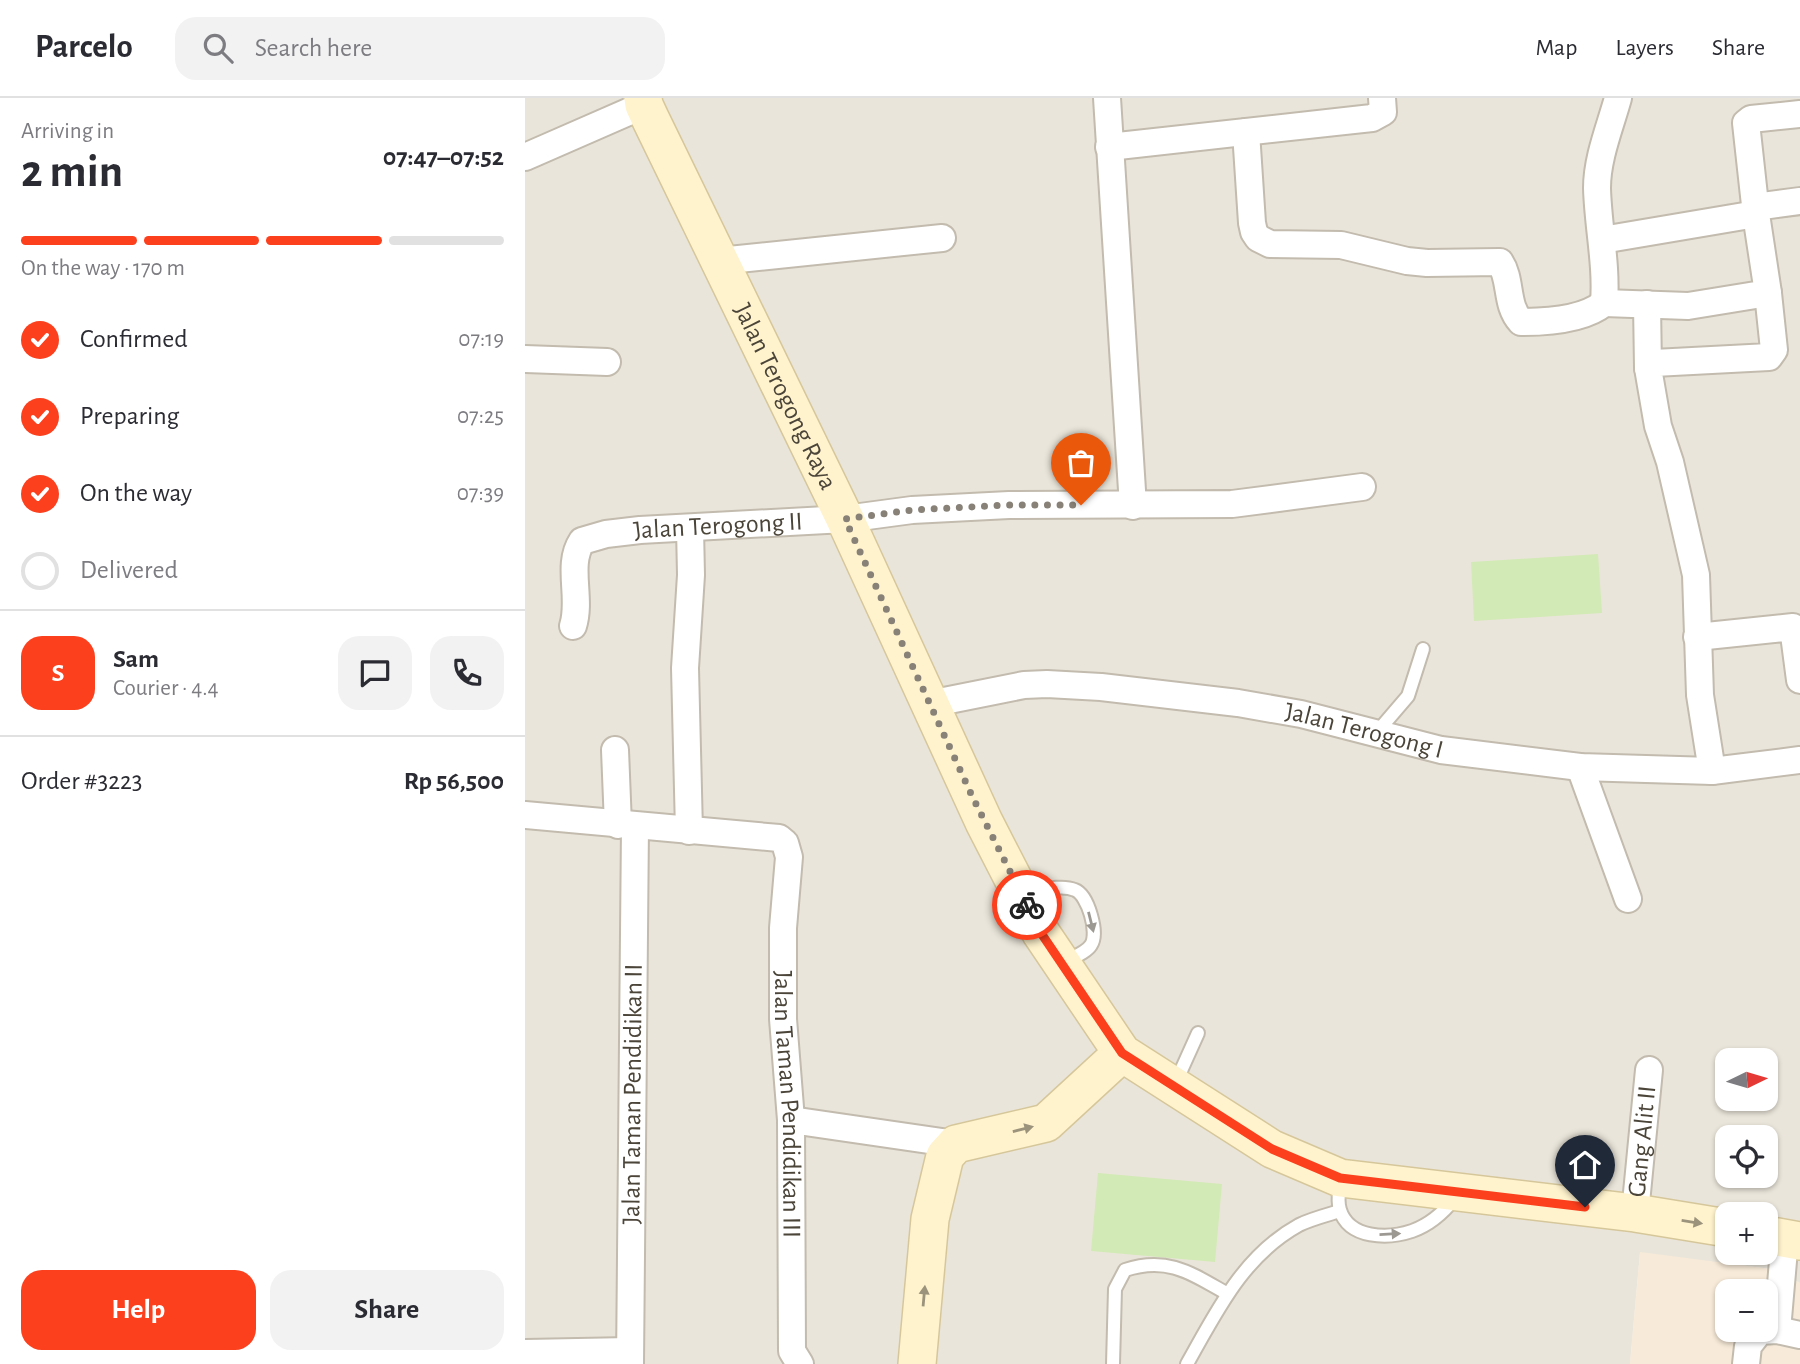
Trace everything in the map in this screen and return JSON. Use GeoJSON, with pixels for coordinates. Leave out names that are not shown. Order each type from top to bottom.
{"type":"FeatureCollection","features":[{"type":"Feature","properties":{"kind":"street"},"geometry":{"type":"LineString","coordinates":[[1107,98],[1108,147],[1133,506]]}},
{"type":"Feature","properties":{"kind":"street"},"geometry":{"type":"LineString","coordinates":[[1108,147],[1378,116],[1383,113],[1383,98]]}},
{"type":"Feature","properties":{"kind":"street"},"geometry":{"type":"LineString","coordinates":[[1604,303],[1606,282],[1597,186],[1603,151],[1618,98]]}},
{"type":"Feature","properties":{"kind":"street"},"geometry":{"type":"LineString","coordinates":[[525,157],[644,102]]}},
{"type":"Feature","properties":{"kind":"street","name":"Jalan Terogong Raya"},"geometry":{"type":"LineString","coordinates":[[644,102],[845,519],[929,704],[1021,894],[1041,933],[1122,1053],[1340,1194],[1458,1193],[1635,1213],[1715,1226]]}},
{"type":"Feature","properties":{"kind":"street"},"geometry":{"type":"LineString","coordinates":[[1648,368],[1654,363],[1769,357],[1774,350],[1746,123],[1751,120],[1800,114]]}},
{"type":"Feature","properties":{"kind":"street"},"geometry":{"type":"LineString","coordinates":[[1246,132],[1252,223],[1254,232],[1263,242],[1298,246],[1341,245],[1407,261],[1427,263],[1500,262],[1505,270],[1515,316],[1521,322],[1578,315],[1595,310],[1604,303],[1688,306],[1768,293]]}},
{"type":"Feature","properties":{"kind":"street"},"geometry":{"type":"LineString","coordinates":[[1602,240],[1800,201]]}},
{"type":"Feature","properties":{"kind":"street"},"geometry":{"type":"LineString","coordinates":[[719,261],[942,238]]}},
{"type":"Feature","properties":{"kind":"street"},"geometry":{"type":"LineString","coordinates":[[1647,304],[1648,368],[1658,426],[1671,462],[1696,575],[1700,695],[1712,771]]}},
{"type":"Feature","properties":{"kind":"street"},"geometry":{"type":"LineString","coordinates":[[525,359],[607,362]]}},
{"type":"Feature","properties":{"kind":"street","name":"Jalan Terogong II"},"geometry":{"type":"LineString","coordinates":[[573,626],[577,613],[574,556],[583,541],[620,532],[845,519],[912,510],[1009,505],[1133,506],[1258,502],[1362,487]]}},
{"type":"Feature","properties":{"kind":"street"},"geometry":{"type":"LineString","coordinates":[[525,815],[689,831],[685,668],[691,575],[690,528]]}},
{"type":"Feature","properties":{"kind":"street"},"geometry":{"type":"LineString","coordinates":[[1697,637],[1793,627],[1800,680]]}},
{"type":"Feature","properties":{"kind":"street","name":"Jalan Terogong I"},"geometry":{"type":"LineString","coordinates":[[929,704],[1024,685],[1101,687],[1238,703],[1301,714],[1441,750],[1580,767],[1712,771],[1800,760]]}},
{"type":"Feature","properties":{"kind":"street","name":"Jalan Taman Pendidikan II"},"geometry":{"type":"LineString","coordinates":[[615,750],[627,825],[630,1358]]}},
{"type":"Feature","properties":{"kind":"street"},"geometry":{"type":"LineString","coordinates":[[1580,767],[1628,899]]}},
{"type":"Feature","properties":{"kind":"street","name":"Jalan Taman Pendidikan III"},"geometry":{"type":"LineString","coordinates":[[689,831],[779,838],[785,842],[789,857],[783,928],[783,1019],[791,1120],[792,1351],[800,1364]]}},
{"type":"Feature","properties":{"kind":"street"},"geometry":{"type":"LineString","coordinates":[[791,1120],[957,1144],[1046,1123],[1122,1053]]}},
{"type":"Feature","properties":{"kind":"street","name":"Gang Alit II"},"geometry":{"type":"LineString","coordinates":[[1635,1213],[1649,1070]]}},
{"type":"Feature","properties":{"kind":"street"},"geometry":{"type":"LineString","coordinates":[[917,1364],[930,1219],[945,1156],[957,1144]]}},
{"type":"Feature","properties":{"kind":"street"},"geometry":{"type":"LineString","coordinates":[[1746,1364],[1748,1346],[1755,1342]]}},
{"type":"Feature","properties":{"kind":"street"},"geometry":{"type":"LineString","coordinates":[[525,1353],[630,1358]]}},
{"type":"Feature","properties":{"kind":"lane"},"geometry":{"type":"LineString","coordinates":[[1380,734],[1384,724],[1408,696],[1423,649]]}},
{"type":"Feature","properties":{"kind":"lane"},"geometry":{"type":"LineString","coordinates":[[1021,894],[1062,888],[1074,889],[1083,895],[1094,927],[1094,937],[1090,947],[1061,964]]}},
{"type":"Feature","properties":{"kind":"lane"},"geometry":{"type":"LineString","coordinates":[[1174,1087],[1198,1033]]}},
{"type":"Feature","properties":{"kind":"lane"},"geometry":{"type":"LineString","coordinates":[[1187,1364],[1226,1293],[1252,1259],[1340,1194],[1347,1222],[1359,1233],[1388,1236],[1412,1231],[1427,1223],[1445,1211],[1458,1193]]}},
{"type":"Feature","properties":{"kind":"lane"},"geometry":{"type":"LineString","coordinates":[[1113,1364],[1115,1289],[1125,1270],[1145,1263],[1185,1269],[1226,1293]]}},
{"type":"Feature","properties":{"kind":"shaded area"},"geometry":{"type":"Polygon","coordinates":[[[525,98],[1800,98],[1800,1283],[1771,1269],[1738,1265],[1778,1265],[1778,1202],[1715,1202],[1715,1262],[1640,1253],[1630,1364],[525,1364],[525,98]]]}},
{"type":"Feature","properties":{"kind":"shaded area"},"geometry":{"type":"Polygon","coordinates":[[[1640,1252],[1715,1262],[1715,1265],[1771,1269],[1800,1283],[1800,1364],[1630,1364],[1640,1252]]]}},
{"type":"Feature","properties":{"kind":"green space"},"geometry":{"type":"Polygon","coordinates":[[[1598,554],[1602,613],[1474,621],[1471,562],[1598,554]]]}},
{"type":"Feature","properties":{"kind":"green space"},"geometry":{"type":"Polygon","coordinates":[[[1098,1173],[1222,1184],[1215,1262],[1091,1251],[1098,1173]]]}},
{"type":"Feature","properties":{"kind":"way so far"},"geometry":{"type":"LineString","coordinates":[[1027,905],[984,822],[845,519],[912,510],[1009,505],[1081,505]]}},
{"type":"Feature","properties":{"kind":"route"},"geometry":{"type":"LineString","coordinates":[[1027,905],[1041,933],[1122,1053],[1272,1149],[1340,1178],[1585,1207]]}}]}
